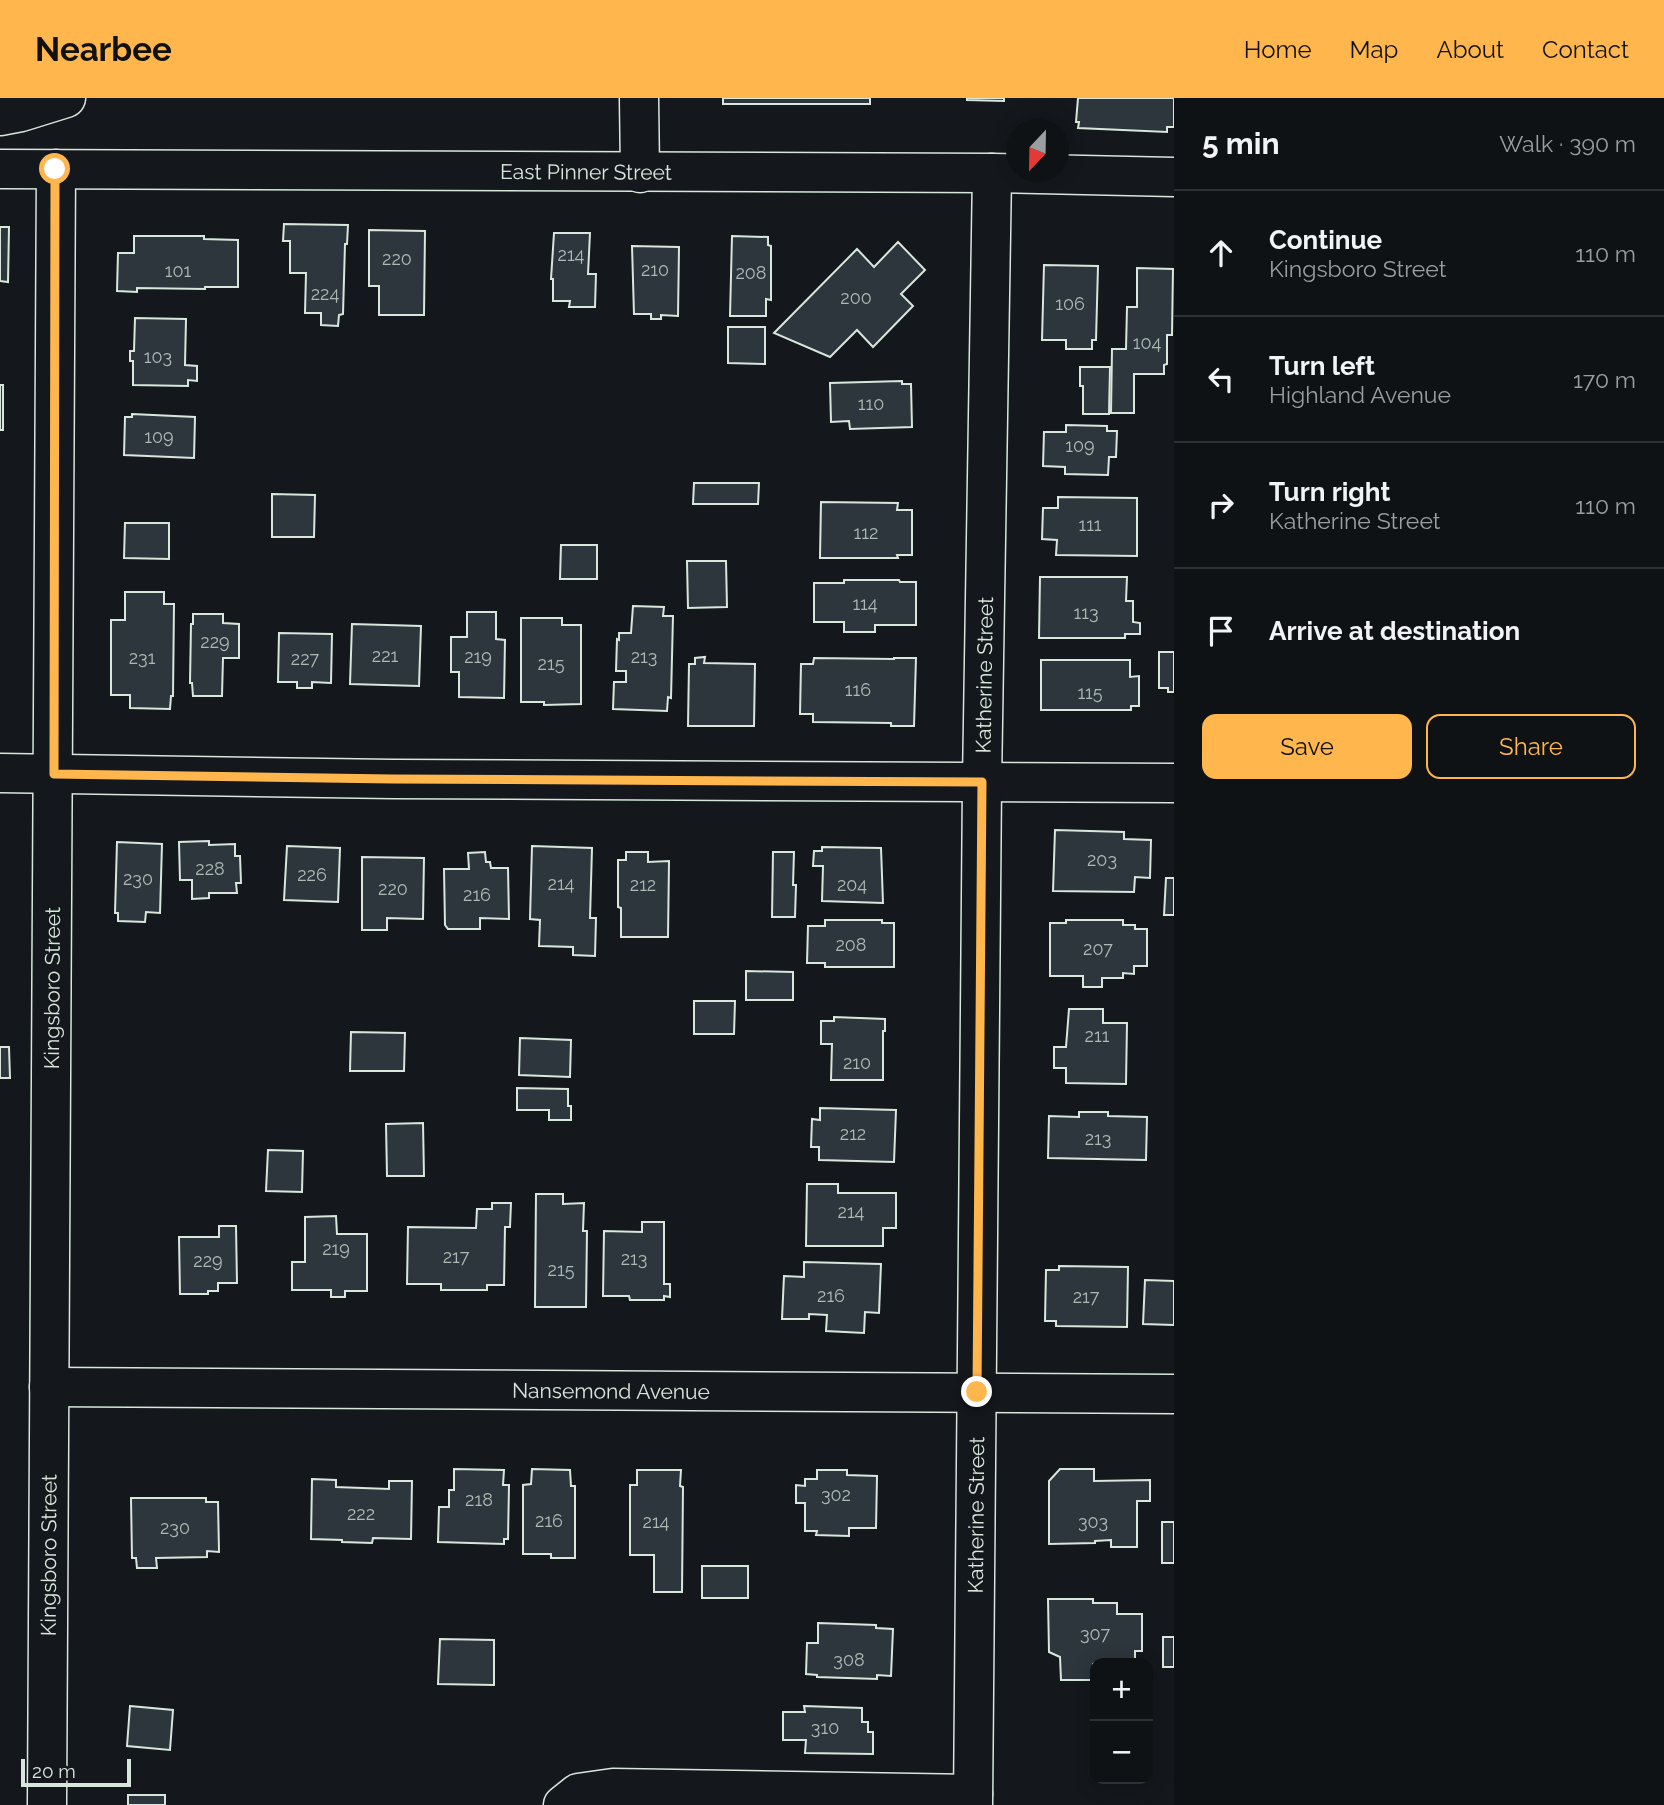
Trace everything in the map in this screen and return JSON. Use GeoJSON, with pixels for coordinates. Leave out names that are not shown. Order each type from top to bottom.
{"type":"FeatureCollection","features":[{"type":"Feature","properties":{"kind":"street"},"geometry":{"type":"LineString","coordinates":[[0,116],[66,98]]}},
{"type":"Feature","properties":{"kind":"street"},"geometry":{"type":"LineString","coordinates":[[639,98],[640,173]]}},
{"type":"Feature","properties":{"kind":"street","name":"East Pinner Street"},"geometry":{"type":"LineString","coordinates":[[0,169],[992,173],[1174,177]]}},
{"type":"Feature","properties":{"kind":"street","name":"Kingsboro Street"},"geometry":{"type":"LineString","coordinates":[[47,1805],[55,169]]}},
{"type":"Feature","properties":{"kind":"street","name":"Katherine Street"},"geometry":{"type":"LineString","coordinates":[[973,1799],[982,782],[992,173]]}},
{"type":"Feature","properties":{"kind":"street"},"geometry":{"type":"LineString","coordinates":[[0,773],[393,779],[1174,783]]}},
{"type":"Feature","properties":{"kind":"street","name":"Nansemond Avenue"},"geometry":{"type":"LineString","coordinates":[[49,1387],[1174,1394]]}},
{"type":"Feature","properties":{"kind":"street"},"geometry":{"type":"LineString","coordinates":[[563,1805],[578,1793],[613,1788],[973,1799]]}},
{"type":"Feature","properties":{"kind":"building"},"geometry":{"type":"Polygon","coordinates":[[[723,98],[870,98],[870,104],[723,104],[723,98]]]}},
{"type":"Feature","properties":{"kind":"building"},"geometry":{"type":"Polygon","coordinates":[[[1004,98],[1004,101],[967,100],[1004,98]]]}},
{"type":"Feature","properties":{"kind":"building"},"geometry":{"type":"Polygon","coordinates":[[[1078,98],[1174,98],[1174,127],[1167,127],[1167,132],[1078,128],[1078,98]]]}},
{"type":"Feature","properties":{"kind":"building"},"geometry":{"type":"Polygon","coordinates":[[[284,224],[348,225],[343,314],[339,315],[338,326],[321,325],[321,313],[305,313],[306,273],[290,273],[290,241],[283,241],[284,224]]]}},
{"type":"Feature","properties":{"kind":"building"},"geometry":{"type":"Polygon","coordinates":[[[0,227],[9,227],[8,282],[0,281],[0,227]]]}},
{"type":"Feature","properties":{"kind":"building"},"geometry":{"type":"Polygon","coordinates":[[[369,230],[425,231],[424,315],[379,315],[379,286],[369,286],[369,230]]]}},
{"type":"Feature","properties":{"kind":"building"},"geometry":{"type":"Polygon","coordinates":[[[554,233],[590,233],[588,274],[596,274],[595,307],[569,307],[570,301],[553,301],[551,279],[554,233]]]}},
{"type":"Feature","properties":{"kind":"building"},"geometry":{"type":"Polygon","coordinates":[[[134,236],[204,236],[204,239],[238,240],[238,287],[137,288],[137,292],[117,291],[118,253],[134,253],[134,236]]]}},
{"type":"Feature","properties":{"kind":"building"},"geometry":{"type":"Polygon","coordinates":[[[732,236],[768,237],[768,245],[771,246],[771,300],[766,299],[766,316],[730,316],[732,236]]]}},
{"type":"Feature","properties":{"kind":"building"},"geometry":{"type":"Polygon","coordinates":[[[898,242],[925,270],[901,294],[913,306],[873,347],[857,330],[830,357],[774,333],[857,249],[874,267],[898,242]]]}},
{"type":"Feature","properties":{"kind":"building"},"geometry":{"type":"Polygon","coordinates":[[[632,246],[679,247],[678,316],[661,315],[661,319],[651,319],[651,314],[634,314],[632,246]]]}},
{"type":"Feature","properties":{"kind":"building"},"geometry":{"type":"Polygon","coordinates":[[[1044,265],[1098,266],[1096,340],[1092,340],[1092,349],[1066,349],[1066,340],[1042,340],[1044,265]]]}},
{"type":"Feature","properties":{"kind":"building"},"geometry":{"type":"Polygon","coordinates":[[[1137,268],[1173,269],[1172,335],[1167,335],[1167,364],[1164,365],[1164,374],[1134,374],[1134,413],[1111,413],[1112,349],[1126,349],[1127,307],[1137,307],[1137,268]]]}},
{"type":"Feature","properties":{"kind":"building"},"geometry":{"type":"Polygon","coordinates":[[[135,318],[186,319],[185,365],[197,366],[197,381],[188,380],[188,386],[133,385],[133,361],[130,361],[130,351],[134,351],[135,318]]]}},
{"type":"Feature","properties":{"kind":"building"},"geometry":{"type":"Polygon","coordinates":[[[728,327],[765,327],[765,364],[728,363],[728,327]]]}},
{"type":"Feature","properties":{"kind":"building"},"geometry":{"type":"Polygon","coordinates":[[[1080,367],[1110,367],[1109,414],[1083,414],[1080,367]]]}},
{"type":"Feature","properties":{"kind":"building"},"geometry":{"type":"Polygon","coordinates":[[[902,381],[902,384],[911,384],[912,427],[850,429],[849,421],[831,422],[830,383],[902,381]]]}},
{"type":"Feature","properties":{"kind":"building"},"geometry":{"type":"Polygon","coordinates":[[[0,385],[3,385],[3,430],[0,430],[0,385]]]}},
{"type":"Feature","properties":{"kind":"building"},"geometry":{"type":"Polygon","coordinates":[[[132,414],[195,417],[194,458],[124,455],[125,417],[132,417],[132,414]]]}},
{"type":"Feature","properties":{"kind":"building"},"geometry":{"type":"Polygon","coordinates":[[[1066,425],[1107,426],[1107,431],[1117,431],[1116,457],[1109,457],[1108,475],[1065,474],[1065,467],[1043,466],[1044,432],[1066,432],[1066,425]]]}},
{"type":"Feature","properties":{"kind":"building"},"geometry":{"type":"Polygon","coordinates":[[[694,483],[759,483],[758,504],[693,504],[694,483]]]}},
{"type":"Feature","properties":{"kind":"building"},"geometry":{"type":"Polygon","coordinates":[[[272,494],[315,495],[314,537],[272,537],[272,494]]]}},
{"type":"Feature","properties":{"kind":"building"},"geometry":{"type":"Polygon","coordinates":[[[1058,497],[1137,498],[1137,556],[1056,555],[1057,540],[1042,539],[1043,508],[1058,508],[1058,497]]]}},
{"type":"Feature","properties":{"kind":"building"},"geometry":{"type":"Polygon","coordinates":[[[821,502],[898,503],[897,510],[912,510],[912,555],[897,555],[898,558],[820,558],[821,502]]]}},
{"type":"Feature","properties":{"kind":"building"},"geometry":{"type":"Polygon","coordinates":[[[125,523],[169,523],[169,559],[124,558],[125,523]]]}},
{"type":"Feature","properties":{"kind":"building"},"geometry":{"type":"Polygon","coordinates":[[[561,545],[597,545],[597,579],[560,579],[561,545]]]}},
{"type":"Feature","properties":{"kind":"building"},"geometry":{"type":"Polygon","coordinates":[[[687,561],[726,561],[727,607],[688,608],[687,561]]]}},
{"type":"Feature","properties":{"kind":"building"},"geometry":{"type":"Polygon","coordinates":[[[1040,577],[1127,577],[1126,601],[1133,601],[1133,622],[1140,623],[1140,634],[1125,634],[1125,638],[1039,638],[1040,577]]]}},
{"type":"Feature","properties":{"kind":"building"},"geometry":{"type":"Polygon","coordinates":[[[844,580],[916,582],[916,625],[875,625],[875,632],[844,632],[844,622],[814,622],[814,583],[844,583],[844,580]]]}},
{"type":"Feature","properties":{"kind":"building"},"geometry":{"type":"Polygon","coordinates":[[[125,592],[164,592],[164,604],[174,604],[173,696],[170,709],[130,708],[130,695],[111,695],[111,620],[125,620],[125,592]]]}},
{"type":"Feature","properties":{"kind":"building"},"geometry":{"type":"Polygon","coordinates":[[[633,606],[664,607],[663,616],[673,616],[671,698],[668,697],[667,711],[613,709],[614,682],[626,682],[626,671],[616,671],[617,639],[619,640],[619,633],[631,633],[633,606]]]}},
{"type":"Feature","properties":{"kind":"building"},"geometry":{"type":"Polygon","coordinates":[[[467,612],[496,612],[496,639],[505,640],[504,698],[459,697],[459,672],[451,672],[451,637],[467,637],[467,612]]]}},
{"type":"Feature","properties":{"kind":"building"},"geometry":{"type":"Polygon","coordinates":[[[193,614],[223,614],[223,623],[239,624],[239,658],[223,658],[222,696],[193,696],[190,683],[193,614]]]}},
{"type":"Feature","properties":{"kind":"building"},"geometry":{"type":"Polygon","coordinates":[[[521,618],[562,618],[562,625],[581,625],[581,704],[544,705],[544,702],[521,702],[521,618]]]}},
{"type":"Feature","properties":{"kind":"building"},"geometry":{"type":"Polygon","coordinates":[[[352,624],[421,626],[419,686],[350,684],[352,624]]]}},
{"type":"Feature","properties":{"kind":"building"},"geometry":{"type":"Polygon","coordinates":[[[279,633],[332,634],[331,683],[312,682],[312,688],[297,688],[297,682],[278,682],[279,633]]]}},
{"type":"Feature","properties":{"kind":"building"},"geometry":{"type":"Polygon","coordinates":[[[1159,652],[1174,652],[1174,692],[1168,692],[1168,688],[1159,688],[1159,652]]]}},
{"type":"Feature","properties":{"kind":"building"},"geometry":{"type":"Polygon","coordinates":[[[705,657],[704,663],[755,664],[754,726],[688,726],[689,664],[695,664],[695,658],[705,657]]]}},
{"type":"Feature","properties":{"kind":"building"},"geometry":{"type":"Polygon","coordinates":[[[814,658],[916,658],[914,726],[813,722],[813,714],[800,714],[801,664],[813,664],[814,658]]]}},
{"type":"Feature","properties":{"kind":"building"},"geometry":{"type":"Polygon","coordinates":[[[1041,660],[1130,660],[1130,677],[1139,676],[1139,706],[1131,706],[1131,710],[1041,710],[1041,660]]]}},
{"type":"Feature","properties":{"kind":"building"},"geometry":{"type":"Polygon","coordinates":[[[1055,830],[1124,832],[1124,839],[1151,840],[1150,878],[1135,877],[1134,892],[1053,891],[1055,830]]]}},
{"type":"Feature","properties":{"kind":"building"},"geometry":{"type":"Polygon","coordinates":[[[209,841],[209,845],[235,844],[235,856],[240,856],[241,883],[236,883],[237,893],[209,893],[209,898],[192,899],[192,880],[180,880],[179,842],[209,841]]]}},
{"type":"Feature","properties":{"kind":"building"},"geometry":{"type":"Polygon","coordinates":[[[117,842],[162,844],[160,913],[146,912],[145,922],[118,921],[118,913],[115,913],[117,842]]]}},
{"type":"Feature","properties":{"kind":"building"},"geometry":{"type":"Polygon","coordinates":[[[287,846],[340,848],[338,902],[284,900],[287,846]]]}},
{"type":"Feature","properties":{"kind":"building"},"geometry":{"type":"Polygon","coordinates":[[[532,846],[592,848],[590,918],[596,918],[595,956],[573,955],[573,947],[539,946],[540,920],[530,919],[532,846]]]}},
{"type":"Feature","properties":{"kind":"building"},"geometry":{"type":"Polygon","coordinates":[[[822,847],[881,848],[883,903],[822,901],[823,866],[813,866],[814,851],[822,851],[822,847]]]}},
{"type":"Feature","properties":{"kind":"building"},"geometry":{"type":"Polygon","coordinates":[[[485,852],[486,862],[490,862],[491,868],[508,868],[509,919],[480,918],[480,929],[448,929],[445,925],[444,869],[469,869],[468,853],[485,852]]]}},
{"type":"Feature","properties":{"kind":"building"},"geometry":{"type":"Polygon","coordinates":[[[626,852],[648,852],[648,862],[669,861],[668,937],[621,937],[618,860],[626,860],[626,852]]]}},
{"type":"Feature","properties":{"kind":"building"},"geometry":{"type":"Polygon","coordinates":[[[773,852],[794,852],[795,917],[772,917],[773,852]]]}},
{"type":"Feature","properties":{"kind":"building"},"geometry":{"type":"Polygon","coordinates":[[[362,857],[424,858],[423,919],[387,918],[387,930],[362,930],[362,857]]]}},
{"type":"Feature","properties":{"kind":"building"},"geometry":{"type":"Polygon","coordinates":[[[1166,878],[1174,878],[1174,915],[1164,915],[1166,878]]]}},
{"type":"Feature","properties":{"kind":"building"},"geometry":{"type":"Polygon","coordinates":[[[825,920],[882,920],[882,923],[894,923],[894,967],[825,967],[825,963],[807,963],[808,926],[825,926],[825,920]]]}},
{"type":"Feature","properties":{"kind":"building"},"geometry":{"type":"Polygon","coordinates":[[[1066,920],[1123,920],[1123,925],[1147,929],[1147,966],[1134,966],[1134,974],[1123,973],[1123,978],[1102,978],[1102,987],[1083,987],[1083,976],[1050,976],[1050,923],[1066,923],[1066,920]]]}},
{"type":"Feature","properties":{"kind":"building"},"geometry":{"type":"Polygon","coordinates":[[[746,971],[793,972],[793,1000],[746,1000],[746,971]]]}},
{"type":"Feature","properties":{"kind":"building"},"geometry":{"type":"Polygon","coordinates":[[[694,1001],[735,1001],[734,1034],[694,1034],[694,1001]]]}},
{"type":"Feature","properties":{"kind":"building"},"geometry":{"type":"Polygon","coordinates":[[[1069,1009],[1103,1009],[1103,1023],[1127,1023],[1126,1084],[1066,1083],[1066,1068],[1054,1068],[1054,1047],[1066,1047],[1069,1009]]]}},
{"type":"Feature","properties":{"kind":"building"},"geometry":{"type":"Polygon","coordinates":[[[834,1017],[885,1019],[883,1080],[831,1080],[832,1044],[821,1044],[821,1021],[834,1021],[834,1017]]]}},
{"type":"Feature","properties":{"kind":"building"},"geometry":{"type":"Polygon","coordinates":[[[351,1032],[405,1033],[404,1071],[350,1071],[351,1032]]]}},
{"type":"Feature","properties":{"kind":"building"},"geometry":{"type":"Polygon","coordinates":[[[520,1038],[571,1040],[570,1077],[519,1075],[520,1038]]]}},
{"type":"Feature","properties":{"kind":"building"},"geometry":{"type":"Polygon","coordinates":[[[0,1047],[9,1047],[10,1078],[0,1078],[0,1047]]]}},
{"type":"Feature","properties":{"kind":"building"},"geometry":{"type":"Polygon","coordinates":[[[517,1088],[568,1089],[571,1120],[549,1120],[549,1110],[517,1110],[517,1088]]]}},
{"type":"Feature","properties":{"kind":"building"},"geometry":{"type":"Polygon","coordinates":[[[820,1108],[896,1110],[894,1162],[819,1160],[819,1147],[811,1147],[812,1119],[820,1120],[820,1108]]]}},
{"type":"Feature","properties":{"kind":"building"},"geometry":{"type":"Polygon","coordinates":[[[1079,1112],[1108,1112],[1108,1116],[1147,1117],[1146,1160],[1048,1158],[1049,1116],[1079,1117],[1079,1112]]]}},
{"type":"Feature","properties":{"kind":"building"},"geometry":{"type":"Polygon","coordinates":[[[423,1123],[424,1176],[387,1176],[386,1124],[423,1123]]]}},
{"type":"Feature","properties":{"kind":"building"},"geometry":{"type":"Polygon","coordinates":[[[268,1150],[303,1151],[302,1192],[266,1191],[268,1150]]]}},
{"type":"Feature","properties":{"kind":"building"},"geometry":{"type":"Polygon","coordinates":[[[807,1184],[838,1184],[838,1193],[896,1193],[896,1228],[883,1228],[883,1246],[806,1246],[807,1184]]]}},
{"type":"Feature","properties":{"kind":"building"},"geometry":{"type":"Polygon","coordinates":[[[536,1194],[563,1194],[563,1204],[584,1203],[583,1231],[587,1231],[586,1307],[535,1307],[536,1194]]]}},
{"type":"Feature","properties":{"kind":"building"},"geometry":{"type":"Polygon","coordinates":[[[492,1203],[511,1203],[510,1227],[505,1227],[504,1285],[487,1285],[487,1290],[441,1290],[441,1284],[407,1284],[408,1227],[476,1228],[477,1209],[492,1209],[492,1203]]]}},
{"type":"Feature","properties":{"kind":"building"},"geometry":{"type":"Polygon","coordinates":[[[336,1216],[337,1234],[367,1234],[367,1291],[345,1291],[345,1297],[331,1297],[331,1290],[292,1290],[292,1262],[305,1262],[305,1217],[336,1216]]]}},
{"type":"Feature","properties":{"kind":"building"},"geometry":{"type":"Polygon","coordinates":[[[642,1222],[664,1222],[664,1284],[670,1284],[670,1297],[664,1296],[664,1300],[630,1300],[629,1296],[603,1296],[604,1231],[642,1232],[642,1222]]]}},
{"type":"Feature","properties":{"kind":"building"},"geometry":{"type":"Polygon","coordinates":[[[219,1226],[236,1226],[237,1283],[218,1283],[218,1291],[208,1291],[208,1294],[180,1294],[179,1237],[219,1237],[219,1226]]]}},
{"type":"Feature","properties":{"kind":"building"},"geometry":{"type":"Polygon","coordinates":[[[804,1262],[881,1264],[879,1313],[865,1312],[864,1333],[826,1331],[827,1315],[809,1314],[809,1319],[782,1319],[784,1276],[804,1277],[804,1262]]]}},
{"type":"Feature","properties":{"kind":"building"},"geometry":{"type":"Polygon","coordinates":[[[1059,1266],[1128,1267],[1127,1327],[1056,1326],[1056,1321],[1045,1321],[1046,1270],[1059,1270],[1059,1266]]]}},
{"type":"Feature","properties":{"kind":"building"},"geometry":{"type":"Polygon","coordinates":[[[1145,1280],[1174,1281],[1174,1325],[1143,1324],[1145,1280]]]}},
{"type":"Feature","properties":{"kind":"building"},"geometry":{"type":"Polygon","coordinates":[[[454,1469],[504,1470],[503,1485],[509,1485],[508,1539],[504,1539],[504,1544],[438,1542],[439,1507],[449,1507],[449,1490],[454,1490],[454,1469]]]}},
{"type":"Feature","properties":{"kind":"building"},"geometry":{"type":"Polygon","coordinates":[[[532,1469],[570,1470],[571,1486],[575,1486],[575,1558],[551,1558],[551,1554],[523,1554],[523,1485],[531,1484],[532,1469]]]}},
{"type":"Feature","properties":{"kind":"building"},"geometry":{"type":"Polygon","coordinates":[[[1060,1469],[1094,1469],[1094,1481],[1150,1480],[1150,1501],[1137,1501],[1137,1547],[1111,1547],[1111,1540],[1049,1544],[1049,1481],[1060,1469]]]}},
{"type":"Feature","properties":{"kind":"building"},"geometry":{"type":"Polygon","coordinates":[[[637,1470],[681,1470],[682,1592],[654,1592],[654,1555],[630,1555],[630,1485],[637,1485],[637,1470]]]}},
{"type":"Feature","properties":{"kind":"building"},"geometry":{"type":"Polygon","coordinates":[[[817,1470],[847,1470],[847,1475],[877,1476],[876,1528],[849,1528],[849,1536],[816,1535],[817,1531],[805,1531],[805,1503],[796,1503],[796,1485],[805,1486],[805,1479],[817,1479],[817,1470]]]}},
{"type":"Feature","properties":{"kind":"building"},"geometry":{"type":"Polygon","coordinates":[[[312,1479],[336,1480],[336,1487],[389,1489],[389,1481],[412,1481],[411,1539],[373,1538],[372,1543],[311,1539],[312,1479]]]}},
{"type":"Feature","properties":{"kind":"building"},"geometry":{"type":"Polygon","coordinates":[[[131,1498],[206,1498],[206,1502],[218,1502],[219,1552],[207,1551],[207,1557],[156,1558],[157,1568],[137,1568],[136,1558],[132,1558],[131,1498]]]}},
{"type":"Feature","properties":{"kind":"building"},"geometry":{"type":"Polygon","coordinates":[[[1162,1522],[1174,1522],[1174,1563],[1162,1563],[1162,1522]]]}},
{"type":"Feature","properties":{"kind":"building"},"geometry":{"type":"Polygon","coordinates":[[[702,1566],[748,1566],[748,1598],[702,1598],[702,1566]]]}},
{"type":"Feature","properties":{"kind":"building"},"geometry":{"type":"Polygon","coordinates":[[[1048,1599],[1093,1599],[1093,1603],[1117,1603],[1117,1614],[1142,1614],[1142,1651],[1135,1651],[1135,1658],[1090,1658],[1090,1680],[1061,1680],[1060,1657],[1049,1652],[1048,1599]]]}},
{"type":"Feature","properties":{"kind":"building"},"geometry":{"type":"Polygon","coordinates":[[[818,1623],[876,1625],[876,1628],[893,1629],[891,1676],[877,1675],[877,1679],[817,1677],[806,1674],[807,1643],[818,1643],[818,1623]]]}},
{"type":"Feature","properties":{"kind":"building"},"geometry":{"type":"Polygon","coordinates":[[[1163,1637],[1174,1637],[1174,1667],[1163,1667],[1163,1637]]]}},
{"type":"Feature","properties":{"kind":"building"},"geometry":{"type":"Polygon","coordinates":[[[440,1639],[494,1640],[494,1685],[438,1684],[440,1639]]]}},
{"type":"Feature","properties":{"kind":"building"},"geometry":{"type":"Polygon","coordinates":[[[130,1706],[173,1710],[170,1750],[127,1746],[130,1706]]]}},
{"type":"Feature","properties":{"kind":"building"},"geometry":{"type":"Polygon","coordinates":[[[804,1706],[862,1708],[862,1722],[868,1722],[868,1732],[873,1732],[873,1754],[805,1753],[806,1740],[783,1740],[783,1712],[805,1712],[804,1706]]]}},
{"type":"Feature","properties":{"kind":"building"},"geometry":{"type":"Polygon","coordinates":[[[128,1795],[165,1795],[165,1805],[128,1805],[128,1795]]]}},
{"type":"Feature","properties":{"kind":"route"},"geometry":{"type":"LineString","coordinates":[[55,169],[54,774],[982,782],[977,1392]]}}]}
